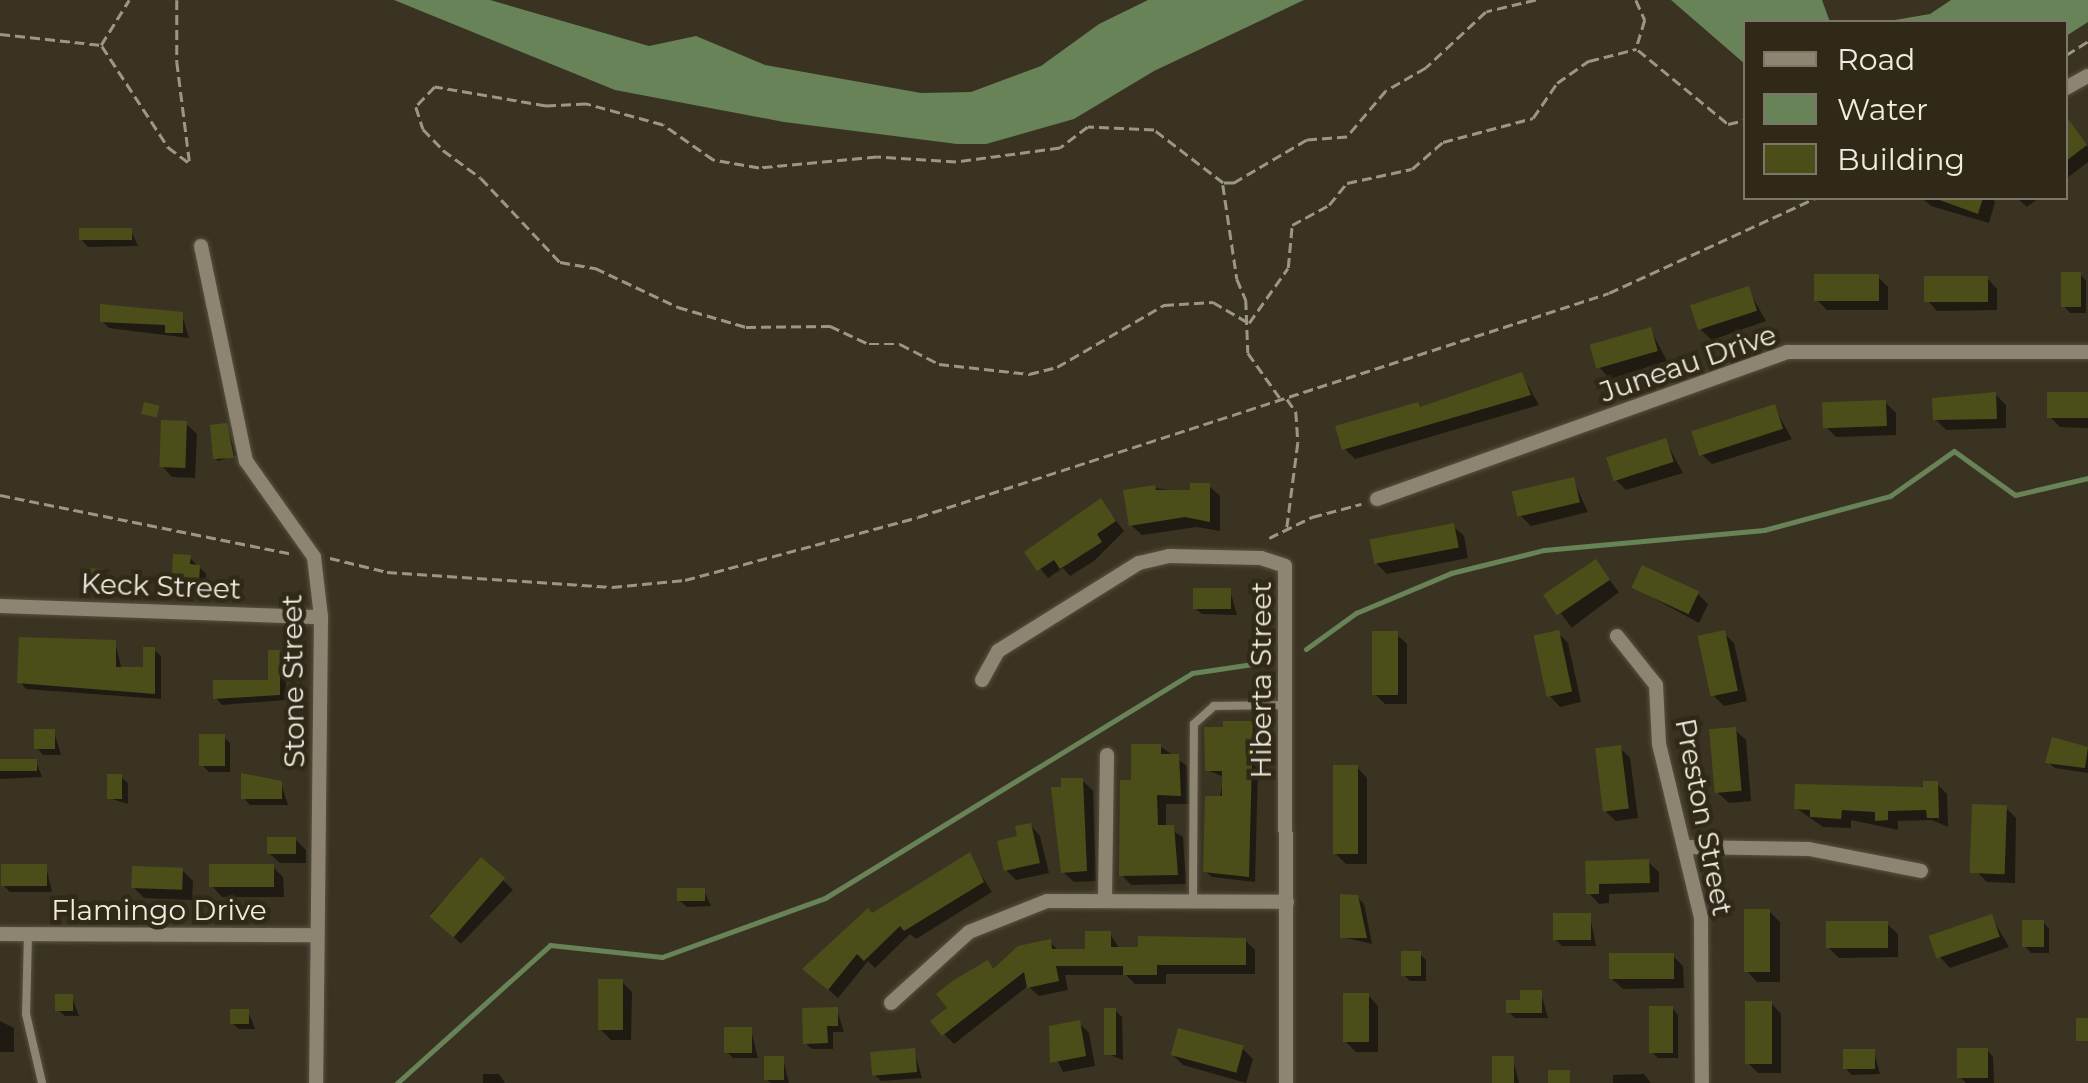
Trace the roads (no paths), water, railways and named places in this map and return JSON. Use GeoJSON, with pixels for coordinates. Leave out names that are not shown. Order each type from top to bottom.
{"type":"FeatureCollection","features":[{"type":"Feature","properties":{"kind":"street","name":"Stone Street"},"geometry":{"type":"LineString","coordinates":[[202,246],[246,461],[314,558],[321,617],[316,1083]]}},
{"type":"Feature","properties":{"kind":"street","name":"Juneau Drive"},"geometry":{"type":"LineString","coordinates":[[1377,499],[1787,352],[2088,352]]}},
{"type":"Feature","properties":{"kind":"street","name":"Hiberta Street"},"geometry":{"type":"LineString","coordinates":[[982,680],[998,651],[1139,563],[1169,556],[1270,558],[1285,566],[1290,582],[1286,1083]]}},
{"type":"Feature","properties":{"kind":"street","name":"Keck Street"},"geometry":{"type":"LineString","coordinates":[[0,606],[321,617]]}},
{"type":"Feature","properties":{"kind":"street","name":"Preston Street"},"geometry":{"type":"LineString","coordinates":[[1617,636],[1656,685],[1659,744],[1701,918],[1702,1083]]}},
{"type":"Feature","properties":{"kind":"street"},"geometry":{"type":"LineString","coordinates":[[1105,899],[1107,755]]}},
{"type":"Feature","properties":{"kind":"street"},"geometry":{"type":"LineString","coordinates":[[1686,847],[1809,849],[1922,871]]}},
{"type":"Feature","properties":{"kind":"street"},"geometry":{"type":"LineString","coordinates":[[891,1003],[969,932],[1047,900],[1286,902]]}},
{"type":"Feature","properties":{"kind":"street","name":"Flamingo Drive"},"geometry":{"type":"LineString","coordinates":[[0,934],[317,936]]}},
{"type":"Feature","properties":{"kind":"lane"},"geometry":{"type":"LineString","coordinates":[[1193,900],[1194,724],[1214,706],[1287,706]]}},
{"type":"Feature","properties":{"kind":"lane"},"geometry":{"type":"LineString","coordinates":[[28,934],[26,1014],[42,1083]]}},
{"type":"Feature","properties":{"kind":"water"},"geometry":{"type":"Polygon","coordinates":[[[394,0],[490,0],[649,46],[696,36],[765,65],[921,93],[971,92],[1041,66],[1099,24],[1148,0],[1304,0],[1154,71],[1074,119],[986,144],[957,144],[784,122],[615,90],[394,0]]]}},
{"type":"Feature","properties":{"kind":"water"},"geometry":{"type":"Polygon","coordinates":[[[1671,0],[1822,0],[1829,20],[1743,20],[1743,62],[1671,0]]]}},
{"type":"Feature","properties":{"kind":"water"},"geometry":{"type":"Polygon","coordinates":[[[1951,0],[2088,0],[2088,22],[2068,35],[2068,20],[1895,20],[1930,14],[1951,0]]]}},
{"type":"Feature","properties":{"kind":"waterway"},"geometry":{"type":"LineString","coordinates":[[1306,649],[1356,613],[1451,573],[1544,550],[1764,530],[1890,496],[1954,451],[2015,495],[2088,478]]}},
{"type":"Feature","properties":{"kind":"waterway"},"geometry":{"type":"LineString","coordinates":[[397,1083],[550,945],[662,957],[825,898],[1192,673],[1266,662]]}}]}
